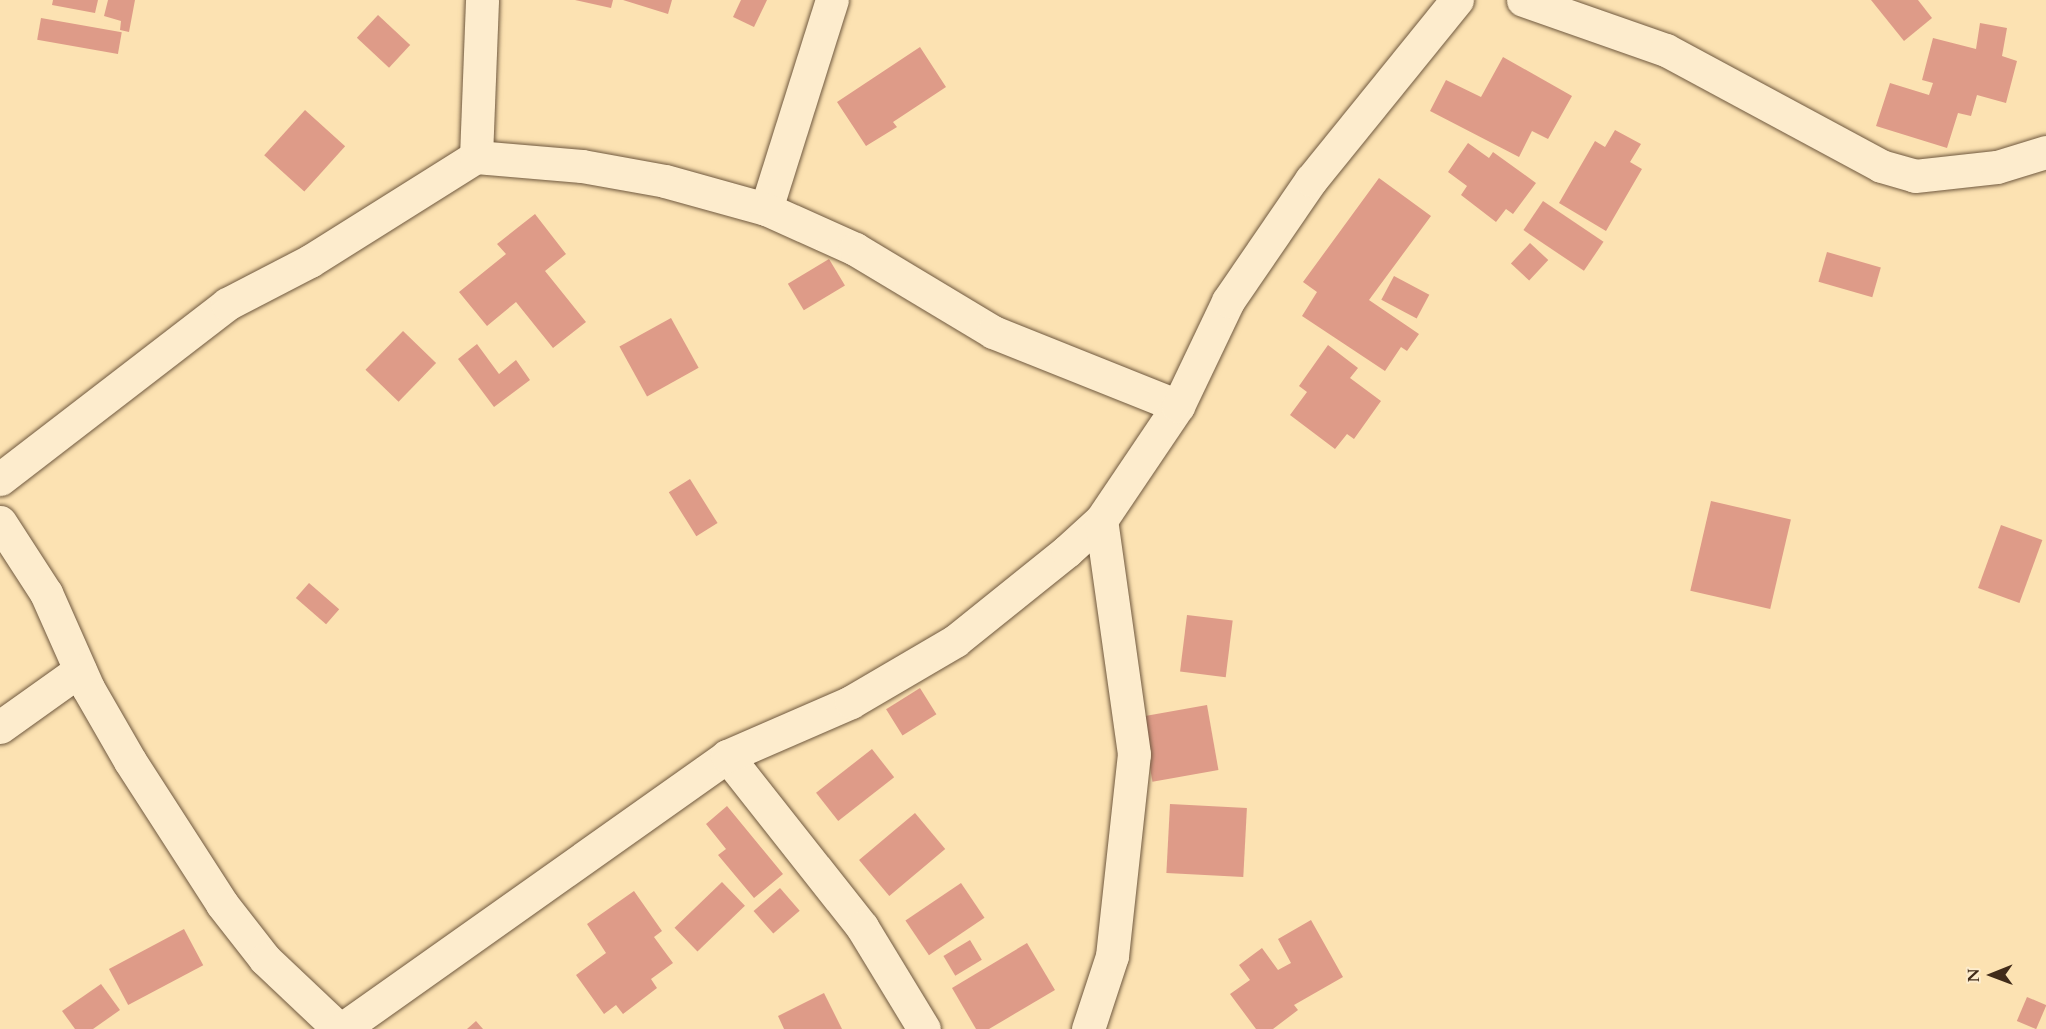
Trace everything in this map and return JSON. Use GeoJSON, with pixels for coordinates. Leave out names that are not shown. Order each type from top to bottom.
{"type":"FeatureCollection","features":[{"type":"Feature","properties":{"kind":"street"},"geometry":{"type":"LineString","coordinates":[[476,157],[482,0]]}},
{"type":"Feature","properties":{"kind":"street"},"geometry":{"type":"LineString","coordinates":[[766,209],[832,0]]}},
{"type":"Feature","properties":{"kind":"street"},"geometry":{"type":"LineString","coordinates":[[0,522],[46,593],[80,670],[130,761],[222,904],[265,959],[340,1029],[727,756],[851,702],[955,641],[1101,520],[1178,406],[1228,301],[1247,273],[1311,180],[1457,0]]}},
{"type":"Feature","properties":{"kind":"street"},"geometry":{"type":"LineString","coordinates":[[1523,0],[1666,50],[1881,166],[1915,176],[1997,167],[2046,152]]}},
{"type":"Feature","properties":{"kind":"street"},"geometry":{"type":"LineString","coordinates":[[0,479],[227,304],[310,261],[476,157],[582,166],[665,181],[766,209],[855,249],[993,332],[1178,406]]}},
{"type":"Feature","properties":{"kind":"street"},"geometry":{"type":"LineString","coordinates":[[1088,1029],[1112,956],[1134,754],[1101,520]]}},
{"type":"Feature","properties":{"kind":"street"},"geometry":{"type":"LineString","coordinates":[[0,727],[80,670]]}},
{"type":"Feature","properties":{"kind":"street"},"geometry":{"type":"LineString","coordinates":[[727,756],[862,927],[924,1029]]}},
{"type":"Feature","properties":{"kind":"building"},"geometry":{"type":"Polygon","coordinates":[[[53,0],[98,0],[95,13],[52,5],[53,0]]]}},
{"type":"Feature","properties":{"kind":"building"},"geometry":{"type":"Polygon","coordinates":[[[108,0],[135,0],[129,32],[120,30],[121,21],[104,16],[108,0]]]}},
{"type":"Feature","properties":{"kind":"building"},"geometry":{"type":"Polygon","coordinates":[[[575,0],[613,0],[611,8],[575,0]]]}},
{"type":"Feature","properties":{"kind":"building"},"geometry":{"type":"Polygon","coordinates":[[[623,0],[672,0],[668,14],[623,0]]]}},
{"type":"Feature","properties":{"kind":"building"},"geometry":{"type":"Polygon","coordinates":[[[741,0],[767,0],[754,27],[733,17],[741,0]]]}},
{"type":"Feature","properties":{"kind":"building"},"geometry":{"type":"Polygon","coordinates":[[[1871,0],[1918,0],[1932,18],[1904,41],[1871,0]]]}},
{"type":"Feature","properties":{"kind":"building"},"geometry":{"type":"Polygon","coordinates":[[[378,15],[410,45],[389,68],[357,38],[378,15]]]}},
{"type":"Feature","properties":{"kind":"building"},"geometry":{"type":"Polygon","coordinates":[[[41,18],[122,32],[118,54],[37,40],[41,18]]]}},
{"type":"Feature","properties":{"kind":"building"},"geometry":{"type":"Polygon","coordinates":[[[1980,23],[2007,28],[2002,56],[2017,61],[2006,103],[1977,95],[1971,116],[1958,113],[1947,148],[1876,126],[1890,83],[1929,95],[1933,83],[1922,80],[1933,38],[1976,49],[1980,23]]]}},
{"type":"Feature","properties":{"kind":"building"},"geometry":{"type":"Polygon","coordinates":[[[920,47],[946,87],[893,122],[897,127],[866,146],[837,102],[920,47]]]}},
{"type":"Feature","properties":{"kind":"building"},"geometry":{"type":"Polygon","coordinates":[[[1503,57],[1572,96],[1548,139],[1532,131],[1519,157],[1430,111],[1446,80],[1481,97],[1503,57]]]}},
{"type":"Feature","properties":{"kind":"building"},"geometry":{"type":"Polygon","coordinates":[[[305,110],[345,146],[304,191],[264,155],[305,110]]]}},
{"type":"Feature","properties":{"kind":"building"},"geometry":{"type":"Polygon","coordinates":[[[1615,130],[1641,144],[1630,162],[1642,169],[1606,231],[1559,203],[1595,141],[1605,147],[1615,130]]]}},
{"type":"Feature","properties":{"kind":"building"},"geometry":{"type":"Polygon","coordinates":[[[1468,143],[1489,158],[1493,152],[1536,183],[1513,214],[1506,209],[1496,222],[1461,195],[1467,186],[1448,172],[1468,143]]]}},
{"type":"Feature","properties":{"kind":"building"},"geometry":{"type":"Polygon","coordinates":[[[1379,178],[1431,216],[1369,300],[1419,334],[1407,351],[1401,347],[1385,371],[1302,316],[1317,292],[1303,282],[1379,178]]]}},
{"type":"Feature","properties":{"kind":"building"},"geometry":{"type":"Polygon","coordinates":[[[1543,201],[1604,242],[1584,271],[1523,230],[1543,201]]]}},
{"type":"Feature","properties":{"kind":"building"},"geometry":{"type":"Polygon","coordinates":[[[535,214],[566,254],[545,271],[586,322],[553,348],[516,302],[487,326],[459,292],[506,254],[497,244],[535,214]]]}},
{"type":"Feature","properties":{"kind":"building"},"geometry":{"type":"Polygon","coordinates":[[[1530,243],[1548,260],[1529,281],[1511,263],[1530,243]]]}},
{"type":"Feature","properties":{"kind":"building"},"geometry":{"type":"Polygon","coordinates":[[[1827,252],[1881,267],[1872,297],[1818,282],[1827,252]]]}},
{"type":"Feature","properties":{"kind":"building"},"geometry":{"type":"Polygon","coordinates":[[[829,259],[845,286],[804,310],[788,284],[829,259]]]}},
{"type":"Feature","properties":{"kind":"building"},"geometry":{"type":"Polygon","coordinates":[[[1394,276],[1429,295],[1417,319],[1381,300],[1394,276]]]}},
{"type":"Feature","properties":{"kind":"building"},"geometry":{"type":"Polygon","coordinates":[[[671,318],[699,368],[647,396],[619,347],[671,318]]]}},
{"type":"Feature","properties":{"kind":"building"},"geometry":{"type":"Polygon","coordinates":[[[403,331],[436,363],[399,402],[365,370],[403,331]]]}},
{"type":"Feature","properties":{"kind":"building"},"geometry":{"type":"Polygon","coordinates":[[[477,344],[499,374],[516,360],[530,380],[494,407],[458,359],[477,344]]]}},
{"type":"Feature","properties":{"kind":"building"},"geometry":{"type":"Polygon","coordinates":[[[1328,345],[1358,368],[1350,378],[1381,401],[1354,439],[1347,434],[1335,449],[1290,415],[1307,392],[1299,386],[1328,345]]]}},
{"type":"Feature","properties":{"kind":"building"},"geometry":{"type":"Polygon","coordinates":[[[690,479],[718,523],[696,536],[669,492],[690,479]]]}},
{"type":"Feature","properties":{"kind":"building"},"geometry":{"type":"Polygon","coordinates":[[[1711,501],[1791,519],[1770,609],[1690,591],[1711,501]]]}},
{"type":"Feature","properties":{"kind":"building"},"geometry":{"type":"Polygon","coordinates":[[[2001,525],[2042,540],[2019,603],[1978,588],[2001,525]]]}},
{"type":"Feature","properties":{"kind":"building"},"geometry":{"type":"Polygon","coordinates":[[[309,583],[339,609],[326,624],[296,598],[309,583]]]}},
{"type":"Feature","properties":{"kind":"building"},"geometry":{"type":"Polygon","coordinates":[[[1187,615],[1233,621],[1226,677],[1180,672],[1187,615]]]}},
{"type":"Feature","properties":{"kind":"building"},"geometry":{"type":"Polygon","coordinates":[[[920,688],[936,714],[903,735],[886,709],[920,688]]]}},
{"type":"Feature","properties":{"kind":"building"},"geometry":{"type":"Polygon","coordinates":[[[1207,705],[1218,770],[1152,782],[1141,717],[1207,705]]]}},
{"type":"Feature","properties":{"kind":"building"},"geometry":{"type":"Polygon","coordinates":[[[872,749],[894,777],[838,821],[816,793],[872,749]]]}},
{"type":"Feature","properties":{"kind":"building"},"geometry":{"type":"Polygon","coordinates":[[[1170,804],[1247,808],[1243,877],[1166,873],[1170,804]]]}},
{"type":"Feature","properties":{"kind":"building"},"geometry":{"type":"Polygon","coordinates":[[[727,806],[783,874],[754,898],[718,855],[726,849],[706,824],[727,806]]]}},
{"type":"Feature","properties":{"kind":"building"},"geometry":{"type":"Polygon","coordinates":[[[915,813],[945,849],[889,896],[859,860],[915,813]]]}},
{"type":"Feature","properties":{"kind":"building"},"geometry":{"type":"Polygon","coordinates":[[[722,882],[745,906],[697,952],[675,928],[722,882]]]}},
{"type":"Feature","properties":{"kind":"building"},"geometry":{"type":"Polygon","coordinates":[[[961,883],[984,918],[929,955],[905,920],[961,883]]]}},
{"type":"Feature","properties":{"kind":"building"},"geometry":{"type":"Polygon","coordinates":[[[780,888],[800,911],[773,934],[754,911],[780,888]]]}},
{"type":"Feature","properties":{"kind":"building"},"geometry":{"type":"Polygon","coordinates":[[[634,891],[662,931],[654,937],[673,963],[651,979],[657,988],[623,1014],[616,1005],[604,1014],[576,975],[606,953],[587,924],[634,891]]]}},
{"type":"Feature","properties":{"kind":"building"},"geometry":{"type":"Polygon","coordinates":[[[1311,920],[1343,977],[1294,1005],[1298,1010],[1273,1029],[1256,1029],[1230,994],[1250,980],[1239,965],[1262,948],[1278,970],[1291,963],[1278,939],[1311,920]]]}},
{"type":"Feature","properties":{"kind":"building"},"geometry":{"type":"Polygon","coordinates":[[[184,929],[203,965],[128,1005],[109,969],[184,929]]]}},
{"type":"Feature","properties":{"kind":"building"},"geometry":{"type":"Polygon","coordinates":[[[970,940],[982,960],[955,976],[943,956],[970,940]]]}},
{"type":"Feature","properties":{"kind":"building"},"geometry":{"type":"Polygon","coordinates":[[[1027,943],[1055,990],[989,1029],[976,1029],[952,988],[1027,943]]]}},
{"type":"Feature","properties":{"kind":"building"},"geometry":{"type":"Polygon","coordinates":[[[101,984],[120,1010],[93,1029],[75,1029],[62,1011],[101,984]]]}},
{"type":"Feature","properties":{"kind":"building"},"geometry":{"type":"Polygon","coordinates":[[[824,993],[842,1029],[784,1029],[778,1016],[824,993]]]}},
{"type":"Feature","properties":{"kind":"building"},"geometry":{"type":"Polygon","coordinates":[[[2027,997],[2046,1005],[2036,1029],[2017,1021],[2027,997]]]}},
{"type":"Feature","properties":{"kind":"building"},"geometry":{"type":"Polygon","coordinates":[[[476,1021],[483,1029],[467,1029],[476,1021]]]}}]}
